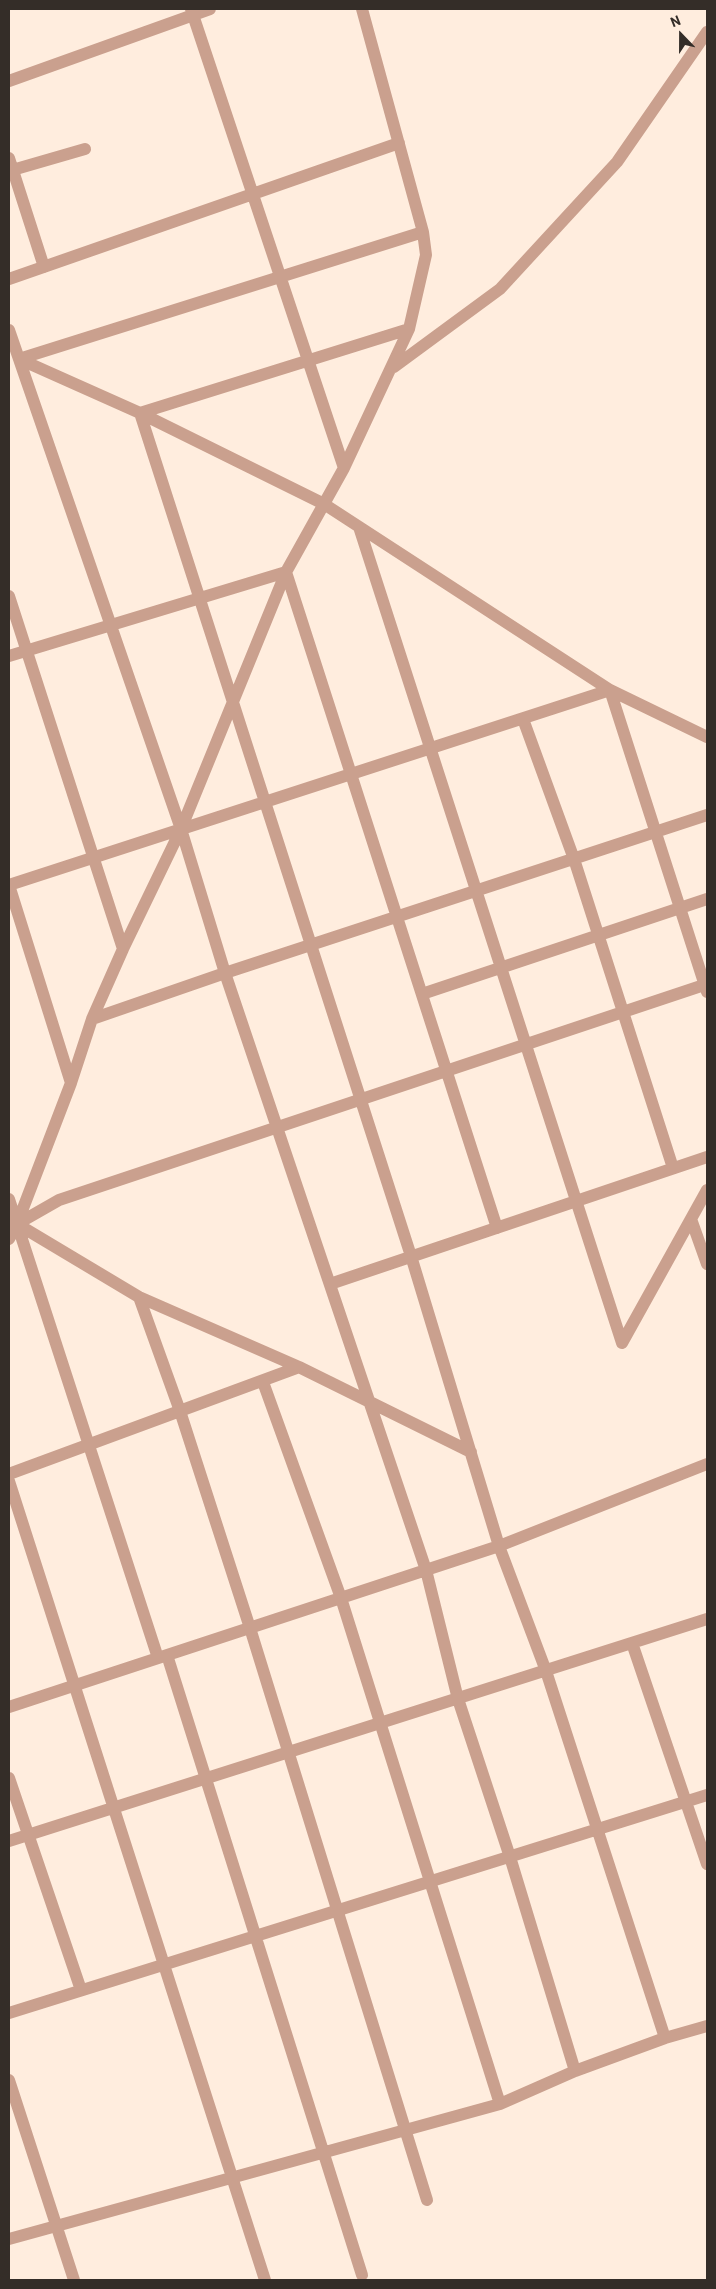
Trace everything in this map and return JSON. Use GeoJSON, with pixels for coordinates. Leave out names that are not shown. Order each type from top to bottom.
{"type":"FeatureCollection","features":[{"type":"Feature","properties":{"kind":"street"},"geometry":{"type":"LineString","coordinates":[[9,81],[192,12],[210,9]]}},
{"type":"Feature","properties":{"kind":"street"},"geometry":{"type":"LineString","coordinates":[[9,1239],[13,1222],[71,1083],[92,1019],[123,949],[181,829],[286,572],[344,468],[409,330],[426,255],[423,232],[362,9]]}},
{"type":"Feature","properties":{"kind":"street"},"geometry":{"type":"LineString","coordinates":[[192,12],[344,468]]}},
{"type":"Feature","properties":{"kind":"street"},"geometry":{"type":"LineString","coordinates":[[392,368],[500,289],[617,162],[707,32]]}},
{"type":"Feature","properties":{"kind":"street"},"geometry":{"type":"LineString","coordinates":[[9,279],[399,143]]}},
{"type":"Feature","properties":{"kind":"street"},"geometry":{"type":"LineString","coordinates":[[44,267],[10,166],[85,149]]}},
{"type":"Feature","properties":{"kind":"street"},"geometry":{"type":"LineString","coordinates":[[19,359],[423,232]]}},
{"type":"Feature","properties":{"kind":"street"},"geometry":{"type":"LineString","coordinates":[[9,330],[181,829],[225,973],[426,1570],[458,1699],[510,1857],[575,2071]]}},
{"type":"Feature","properties":{"kind":"street"},"geometry":{"type":"LineString","coordinates":[[140,413],[409,330]]}},
{"type":"Feature","properties":{"kind":"street"},"geometry":{"type":"LineString","coordinates":[[19,359],[140,413],[324,504],[610,690],[707,737]]}},
{"type":"Feature","properties":{"kind":"street"},"geometry":{"type":"LineString","coordinates":[[140,413],[411,1256],[500,1546],[546,1671],[665,2038]]}},
{"type":"Feature","properties":{"kind":"street"},"geometry":{"type":"LineString","coordinates":[[359,527],[622,1343],[707,1190]]}},
{"type":"Feature","properties":{"kind":"street"},"geometry":{"type":"LineString","coordinates":[[9,656],[286,572]]}},
{"type":"Feature","properties":{"kind":"street"},"geometry":{"type":"LineString","coordinates":[[286,572],[497,1228]]}},
{"type":"Feature","properties":{"kind":"street"},"geometry":{"type":"LineString","coordinates":[[9,596],[123,949]]}},
{"type":"Feature","properties":{"kind":"street"},"geometry":{"type":"LineString","coordinates":[[71,1083],[9,885],[610,690]]}},
{"type":"Feature","properties":{"kind":"street"},"geometry":{"type":"LineString","coordinates":[[13,1222],[60,1200],[623,1012],[707,987],[610,690]]}},
{"type":"Feature","properties":{"kind":"street"},"geometry":{"type":"LineString","coordinates":[[523,718],[574,859],[673,1168]]}},
{"type":"Feature","properties":{"kind":"street"},"geometry":{"type":"LineString","coordinates":[[92,1019],[225,973],[707,816]]}},
{"type":"Feature","properties":{"kind":"street"},"geometry":{"type":"LineString","coordinates":[[422,994],[707,899]]}},
{"type":"Feature","properties":{"kind":"street"},"geometry":{"type":"LineString","coordinates":[[330,1284],[707,1157]]}},
{"type":"Feature","properties":{"kind":"street"},"geometry":{"type":"LineString","coordinates":[[9,1199],[13,1222],[88,1445],[206,1779],[362,2275]]}},
{"type":"Feature","properties":{"kind":"street"},"geometry":{"type":"LineString","coordinates":[[691,1219],[707,1264]]}},
{"type":"Feature","properties":{"kind":"street"},"geometry":{"type":"LineString","coordinates":[[13,1222],[139,1297],[300,1367],[471,1452]]}},
{"type":"Feature","properties":{"kind":"street"},"geometry":{"type":"LineString","coordinates":[[139,1297],[180,1411],[250,1628],[427,2200]]}},
{"type":"Feature","properties":{"kind":"street"},"geometry":{"type":"LineString","coordinates":[[9,1474],[300,1367]]}},
{"type":"Feature","properties":{"kind":"street"},"geometry":{"type":"LineString","coordinates":[[263,1382],[341,1598],[500,2104]]}},
{"type":"Feature","properties":{"kind":"street"},"geometry":{"type":"LineString","coordinates":[[9,1707],[500,1546],[707,1464]]}},
{"type":"Feature","properties":{"kind":"street"},"geometry":{"type":"LineString","coordinates":[[9,1481],[265,2280]]}},
{"type":"Feature","properties":{"kind":"street"},"geometry":{"type":"LineString","coordinates":[[9,1841],[707,1619]]}},
{"type":"Feature","properties":{"kind":"street"},"geometry":{"type":"LineString","coordinates":[[632,1643],[707,1864]]}},
{"type":"Feature","properties":{"kind":"street"},"geometry":{"type":"LineString","coordinates":[[9,1778],[27,1836],[81,1990]]}},
{"type":"Feature","properties":{"kind":"street"},"geometry":{"type":"LineString","coordinates":[[9,2012],[707,1795]]}},
{"type":"Feature","properties":{"kind":"street"},"geometry":{"type":"LineString","coordinates":[[9,2239],[500,2104],[575,2071],[665,2038],[707,2026]]}},
{"type":"Feature","properties":{"kind":"street"},"geometry":{"type":"LineString","coordinates":[[9,2080],[74,2280]]}}]}
